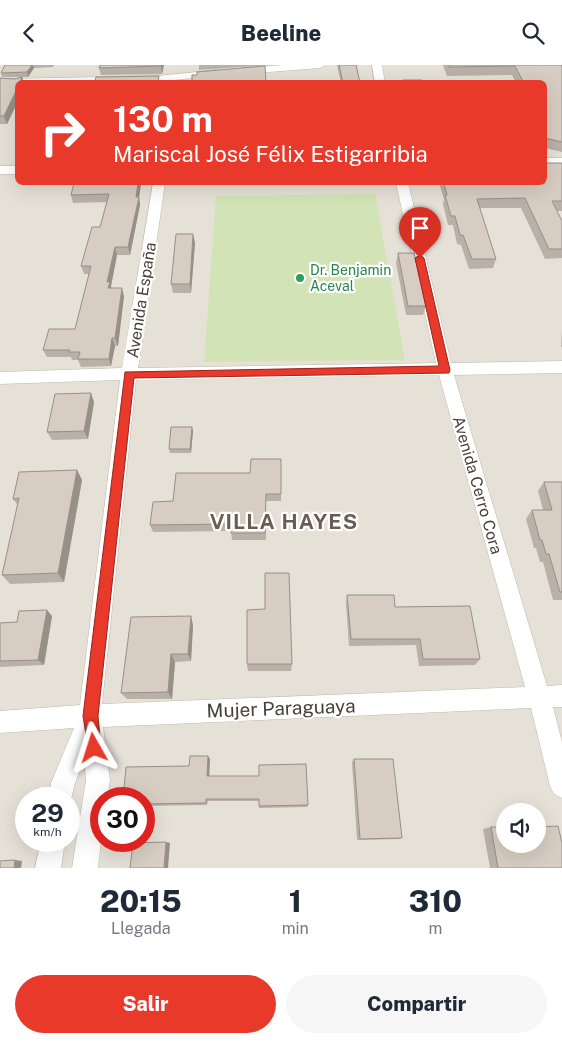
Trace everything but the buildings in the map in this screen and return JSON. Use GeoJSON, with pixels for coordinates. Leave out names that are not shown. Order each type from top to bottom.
{"type":"FeatureCollection","features":[{"type":"Feature","properties":{"kind":"street"},"geometry":{"type":"LineString","coordinates":[[177,80],[178,65]]}},
{"type":"Feature","properties":{"kind":"street"},"geometry":{"type":"LineString","coordinates":[[120,80],[177,80],[230,72],[320,65]]}},
{"type":"Feature","properties":{"kind":"street"},"geometry":{"type":"LineString","coordinates":[[377,65],[380,80]]}},
{"type":"Feature","properties":{"kind":"street"},"geometry":{"type":"LineString","coordinates":[[0,82],[15,82]]}},
{"type":"Feature","properties":{"kind":"street"},"geometry":{"type":"LineString","coordinates":[[547,161],[562,161]]}},
{"type":"Feature","properties":{"kind":"street"},"geometry":{"type":"LineString","coordinates":[[0,170],[15,170]]}},
{"type":"Feature","properties":{"kind":"street","name":"Avenida España"},"geometry":{"type":"LineString","coordinates":[[85,868],[98,780],[90,716],[129,374],[159,185]]}},
{"type":"Feature","properties":{"kind":"street","name":"Avenida Cerro Cora"},"geometry":{"type":"LineString","coordinates":[[402,185],[445,370],[539,697],[562,786]]}},
{"type":"Feature","properties":{"kind":"street"},"geometry":{"type":"LineString","coordinates":[[0,379],[129,374],[562,367]]}},
{"type":"Feature","properties":{"kind":"street","name":"Mujer Paraguaya"},"geometry":{"type":"LineString","coordinates":[[0,723],[90,716],[562,696]]}},
{"type":"Feature","properties":{"kind":"street","name":"Avenida España"},"geometry":{"type":"LineString","coordinates":[[62,787],[90,716]]}},
{"type":"Feature","properties":{"kind":"street"},"geometry":{"type":"LineString","coordinates":[[48,868],[51,852]]}},
{"type":"Feature","properties":{"kind":"shaded area"},"geometry":{"type":"Polygon","coordinates":[[[0,65],[562,65],[562,868],[0,868],[0,65]]]}},
{"type":"Feature","properties":{"kind":"green space","name":"Dr. Benjamin Aceval"},"geometry":{"type":"Polygon","coordinates":[[[375,194],[405,360],[204,362],[216,196],[375,194]]]}},
{"type":"Feature","properties":{"kind":"place","name":"Dr. Benjamin Aceval"},"geometry":{"type":"Point","coordinates":[300,278]}},
{"type":"Feature","properties":{"kind":"district","name":"VILLA HAYES"},"geometry":{"type":"Point","coordinates":[284,522]}},
{"type":"Feature","properties":{"kind":"route"},"geometry":{"type":"LineString","coordinates":[[94,748],[90,716],[129,374],[445,370],[420,258]]}}]}
